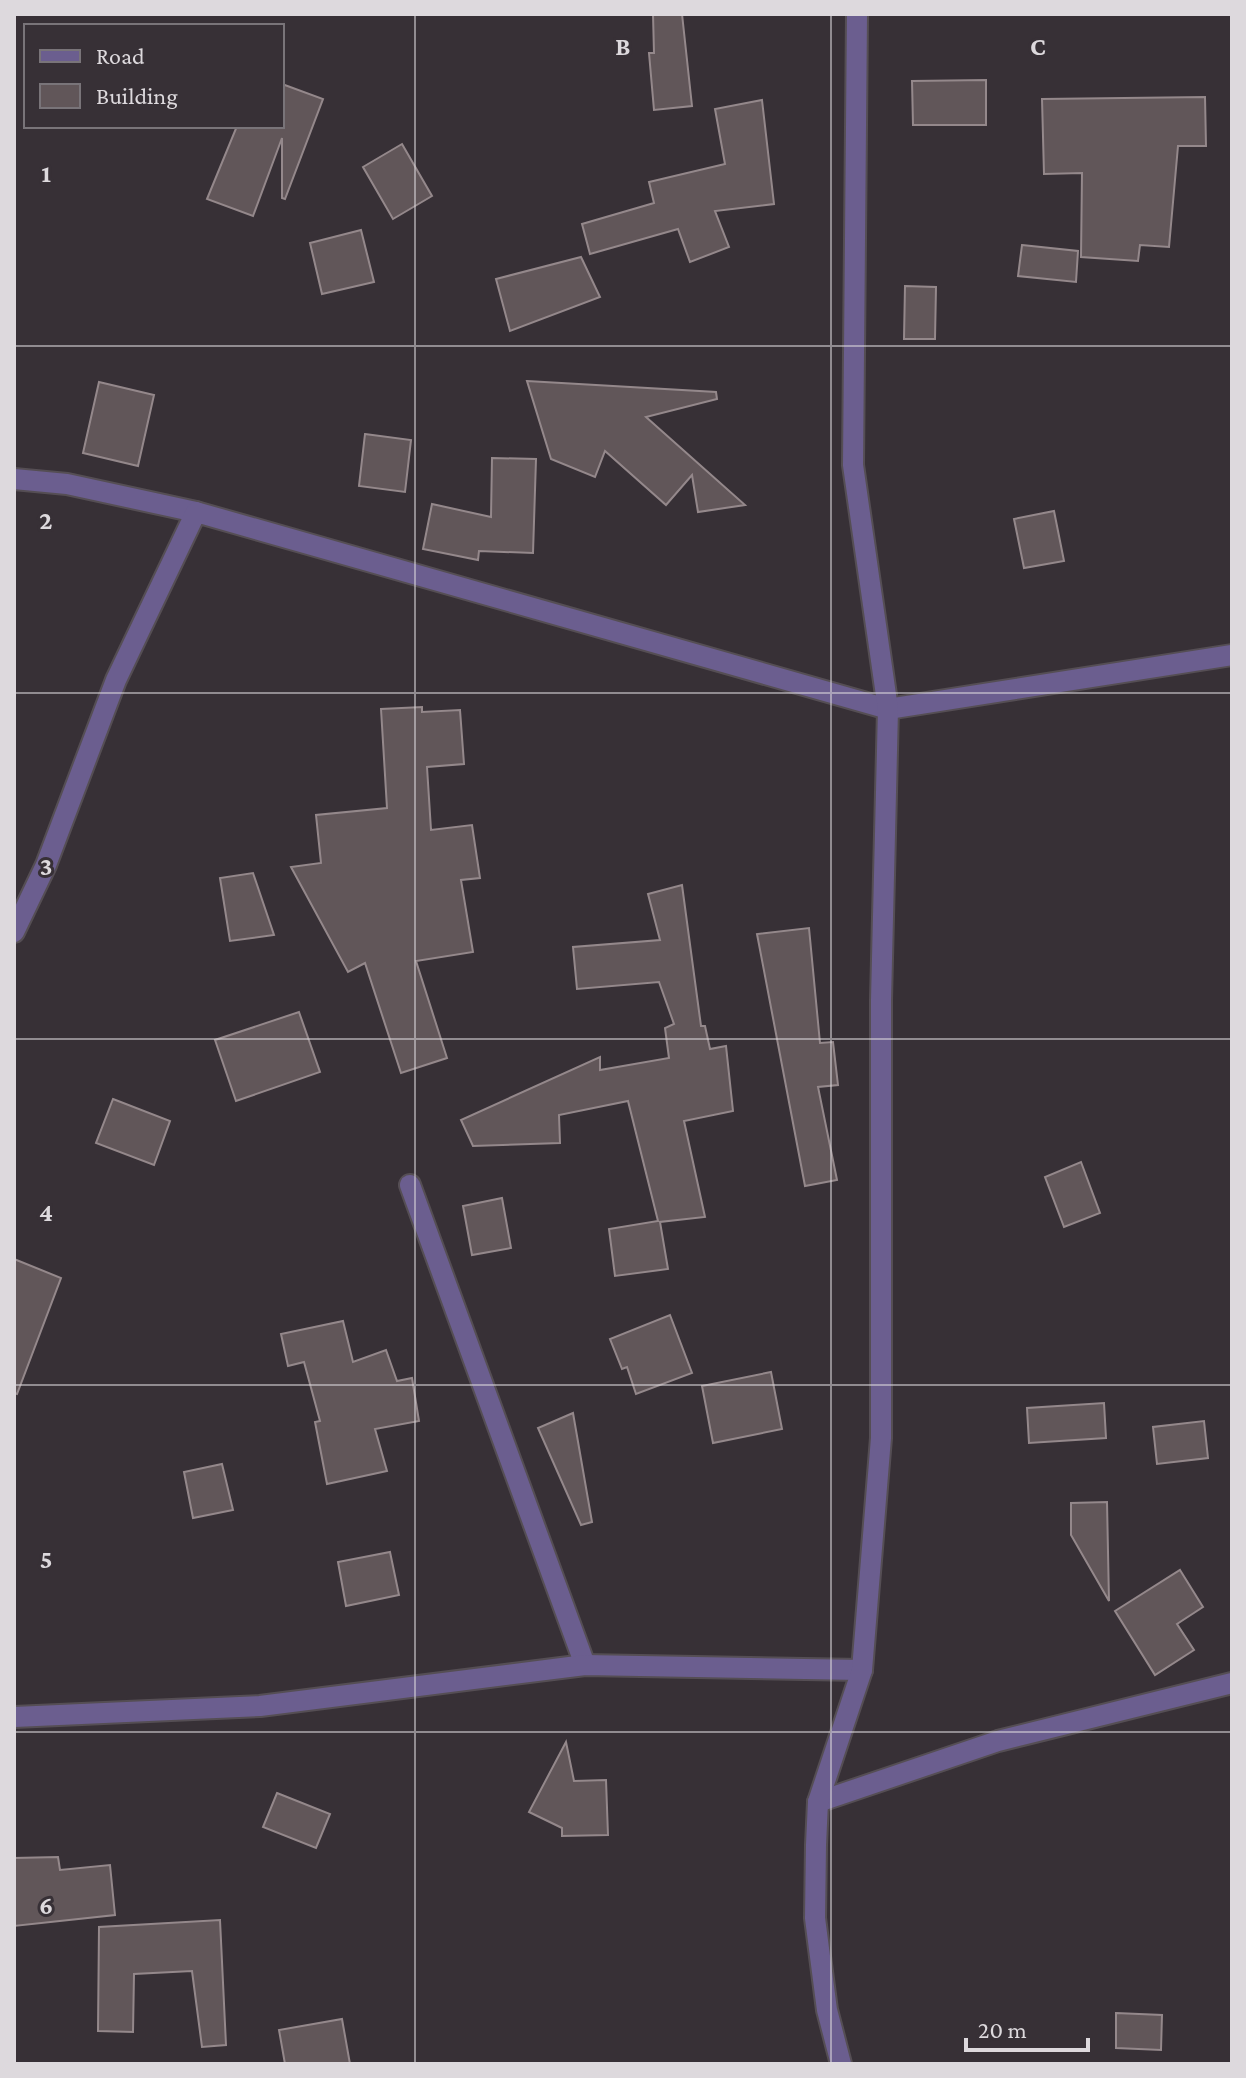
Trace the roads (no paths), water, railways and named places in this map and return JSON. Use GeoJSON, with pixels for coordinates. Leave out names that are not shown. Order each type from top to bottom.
{"type":"FeatureCollection","features":[{"type":"Feature","properties":{"kind":"street"},"geometry":{"type":"LineString","coordinates":[[841,2064],[827,2010],[815,1918],[818,1802],[862,1670],[881,1438],[881,1000],[888,709],[853,465],[857,14]]}},
{"type":"Feature","properties":{"kind":"street"},"geometry":{"type":"LineString","coordinates":[[14,479],[67,484],[196,512],[888,709],[1232,655]]}},
{"type":"Feature","properties":{"kind":"street"},"geometry":{"type":"LineString","coordinates":[[14,932],[46,865],[116,680],[196,512]]}},
{"type":"Feature","properties":{"kind":"street"},"geometry":{"type":"LineString","coordinates":[[410,1185],[585,1665]]}},
{"type":"Feature","properties":{"kind":"street"},"geometry":{"type":"LineString","coordinates":[[14,1717],[260,1706],[585,1665],[862,1670]]}},
{"type":"Feature","properties":{"kind":"street"},"geometry":{"type":"LineString","coordinates":[[818,1802],[998,1741],[1232,1683]]}}]}
